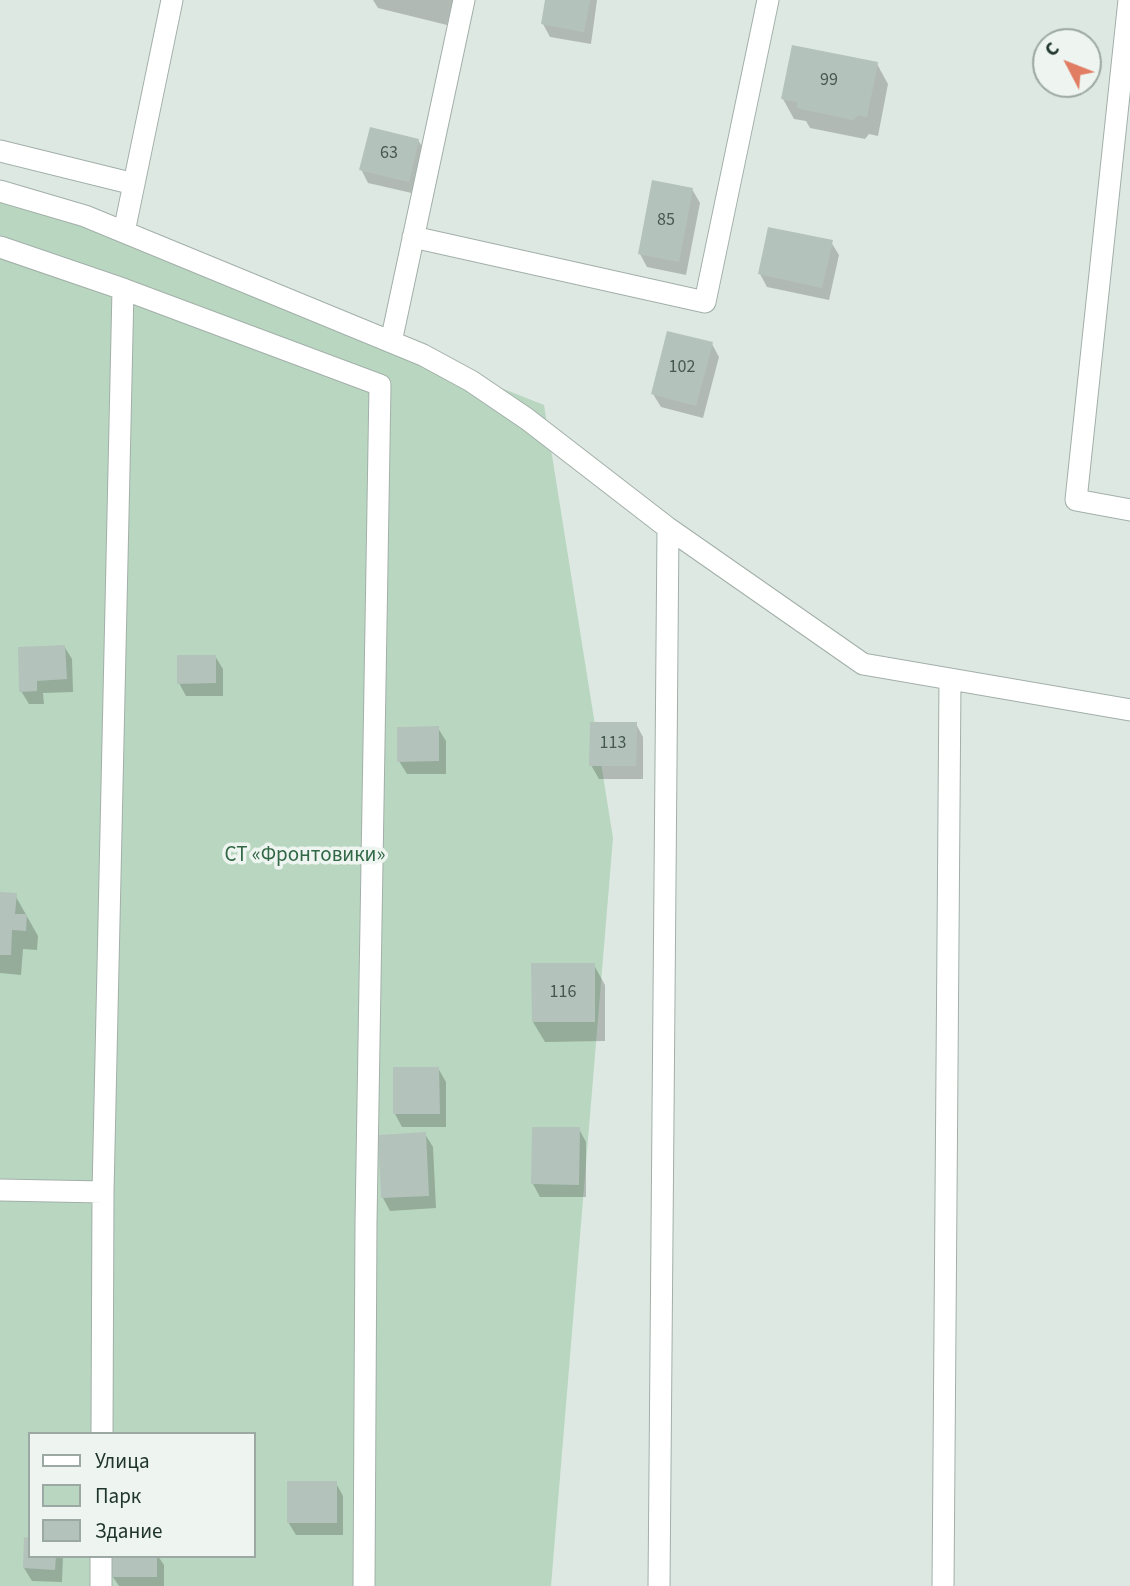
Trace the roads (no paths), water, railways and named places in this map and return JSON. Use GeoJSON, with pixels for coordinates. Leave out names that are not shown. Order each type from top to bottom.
{"type":"FeatureCollection","features":[{"type":"Feature","properties":{"kind":"street"},"geometry":{"type":"LineString","coordinates":[[124,232],[172,0]]}},
{"type":"Feature","properties":{"kind":"street"},"geometry":{"type":"LineString","coordinates":[[391,342],[464,0]]}},
{"type":"Feature","properties":{"kind":"street"},"geometry":{"type":"LineString","coordinates":[[413,237],[705,302],[768,0]]}},
{"type":"Feature","properties":{"kind":"street"},"geometry":{"type":"LineString","coordinates":[[1129,0],[1076,500],[1130,510]]}},
{"type":"Feature","properties":{"kind":"street"},"geometry":{"type":"LineString","coordinates":[[0,151],[134,184]]}},
{"type":"Feature","properties":{"kind":"street"},"geometry":{"type":"LineString","coordinates":[[0,191],[85,216],[391,342],[471,381],[527,419],[668,528],[863,664],[1130,710]]}},
{"type":"Feature","properties":{"kind":"street"},"geometry":{"type":"LineString","coordinates":[[0,247],[123,289],[380,386],[367,1208],[365,1586]]}},
{"type":"Feature","properties":{"kind":"street"},"geometry":{"type":"LineString","coordinates":[[102,1432],[103,1192],[123,289]]}},
{"type":"Feature","properties":{"kind":"street"},"geometry":{"type":"LineString","coordinates":[[659,1586],[668,528]]}},
{"type":"Feature","properties":{"kind":"street"},"geometry":{"type":"LineString","coordinates":[[943,1586],[950,679]]}},
{"type":"Feature","properties":{"kind":"street"},"geometry":{"type":"LineString","coordinates":[[0,1190],[103,1192]]}},
{"type":"Feature","properties":{"kind":"street"},"geometry":{"type":"LineString","coordinates":[[101,1586],[102,1558]]}},
{"type":"Feature","properties":{"kind":"park label","name":"СТ «Фронтовики»"},"geometry":{"type":"Point","coordinates":[305,856]}}]}
